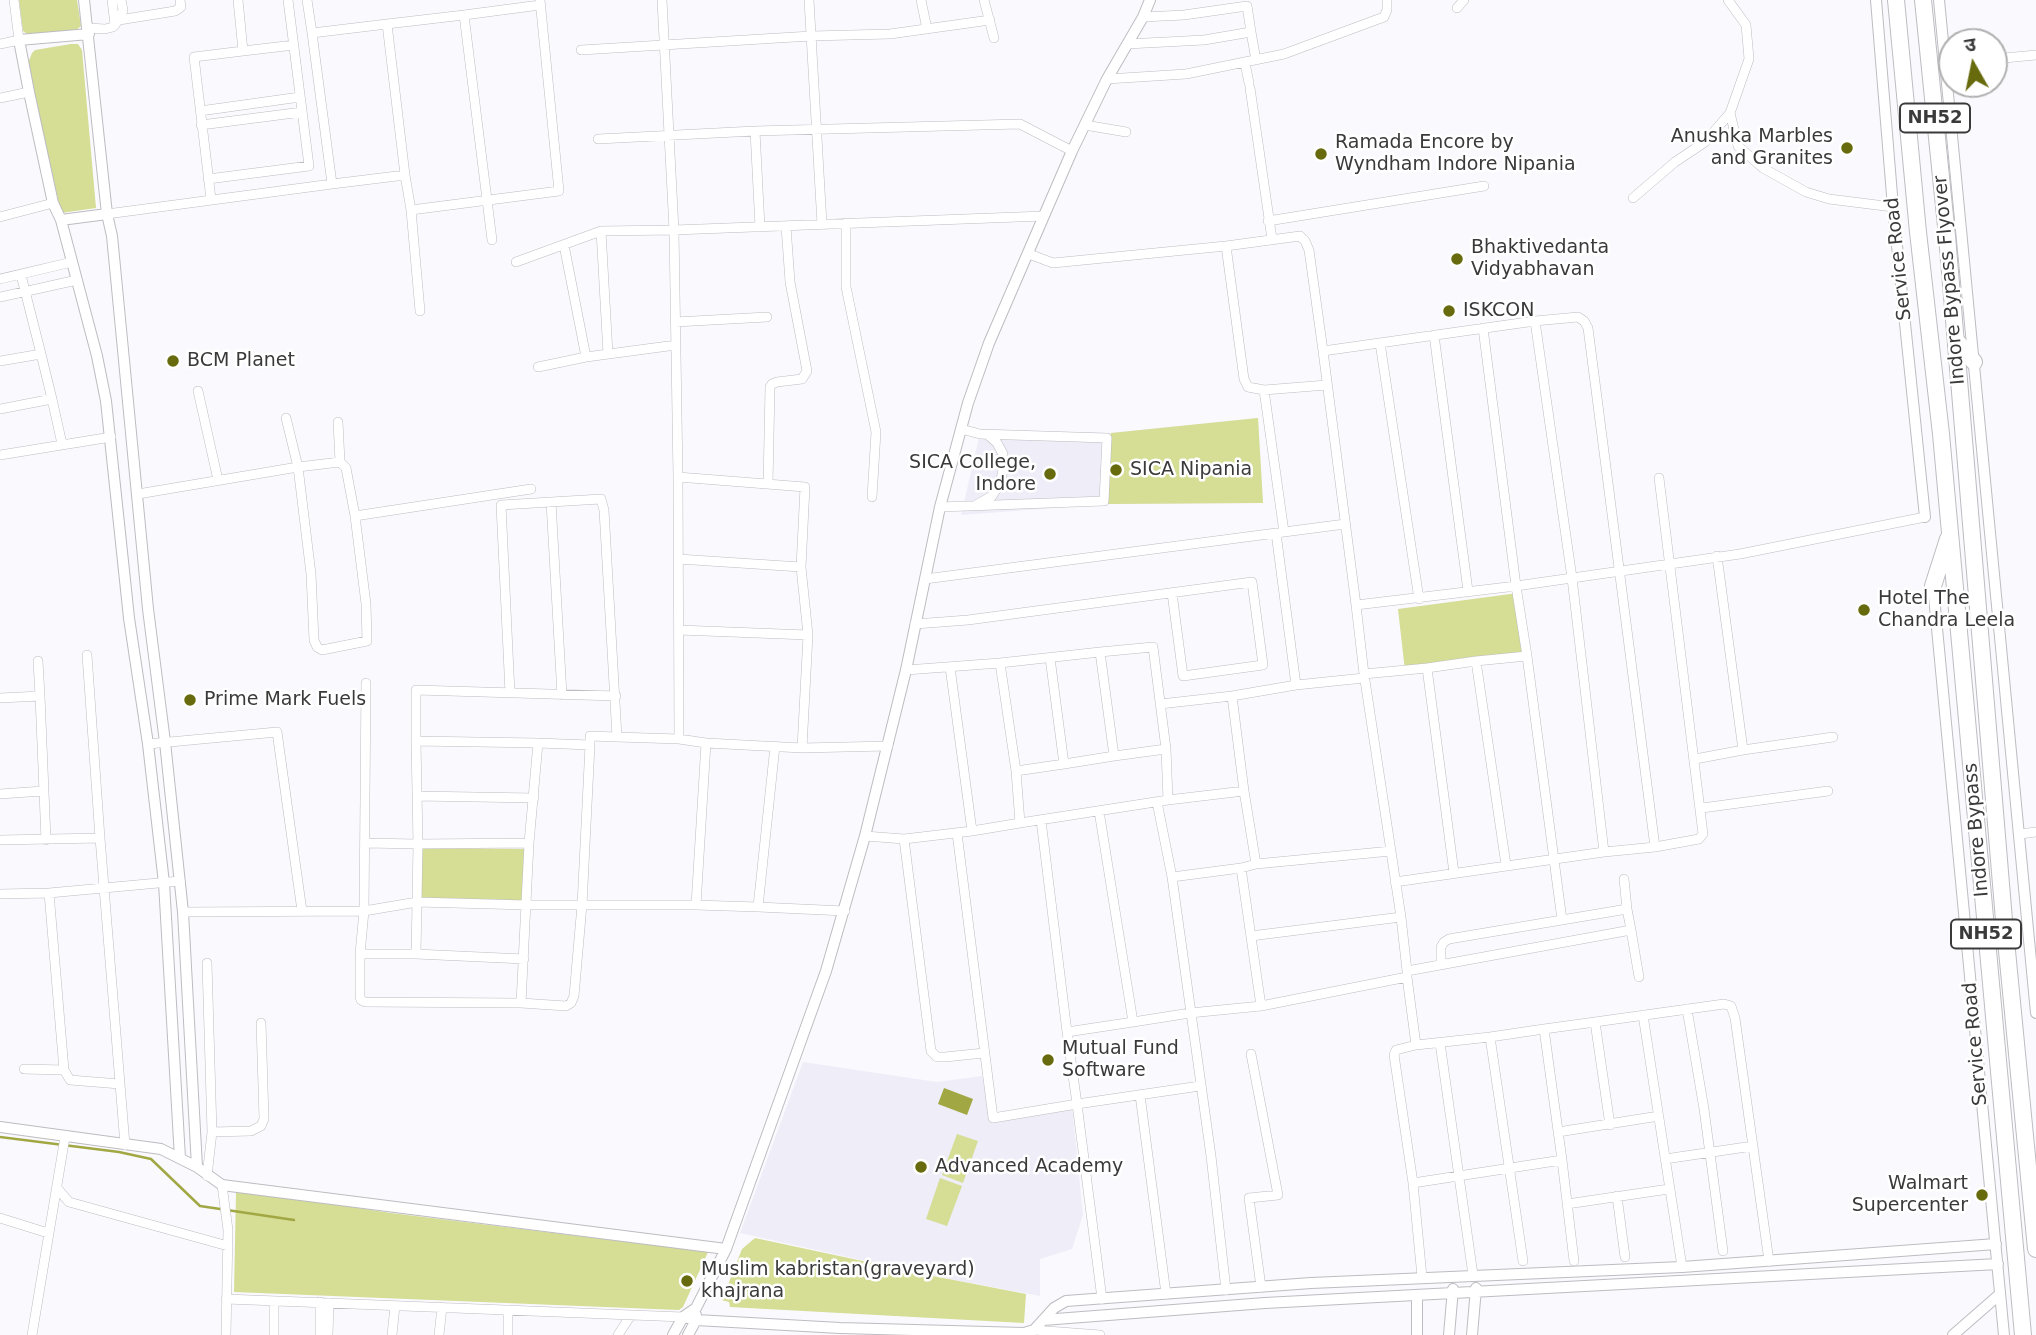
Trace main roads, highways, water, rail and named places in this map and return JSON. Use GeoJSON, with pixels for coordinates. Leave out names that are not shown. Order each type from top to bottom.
{"type":"FeatureCollection","features":[{"type":"Feature","properties":{"kind":"highway","name":"Indore Bypass Flyover"},"geometry":{"type":"LineString","coordinates":[[1896,0],[1950,534]]}},
{"type":"Feature","properties":{"kind":"highway","name":"Indore Bypass Flyover"},"geometry":{"type":"LineString","coordinates":[[1923,0],[1947,236],[1974,560]]}},
{"type":"Feature","properties":{"kind":"highway"},"geometry":{"type":"LineString","coordinates":[[1956,340],[1974,362]]}},
{"type":"Feature","properties":{"kind":"highway"},"geometry":{"type":"LineString","coordinates":[[1933,586],[1950,534]]}},
{"type":"Feature","properties":{"kind":"highway","name":"Indore Bypass"},"geometry":{"type":"LineString","coordinates":[[1950,534],[2023,1335]]}},
{"type":"Feature","properties":{"kind":"highway","name":"Indore Bypass"},"geometry":{"type":"LineString","coordinates":[[1974,560],[2004,920],[2036,1249]]}},
{"type":"Feature","properties":{"kind":"waterway"},"geometry":{"type":"LineString","coordinates":[[0,1137],[119,1152],[151,1159],[200,1206],[294,1220]]}},
{"type":"Feature","properties":{"kind":"place","name":"Anushka Marbles and Granites"},"geometry":{"type":"Point","coordinates":[1847,148]}},
{"type":"Feature","properties":{"kind":"place","name":"Ramada Encore by Wyndham Indore Nipania"},"geometry":{"type":"Point","coordinates":[1321,154]}},
{"type":"Feature","properties":{"kind":"place","name":"Bhaktivedanta Vidyabhavan"},"geometry":{"type":"Point","coordinates":[1457,259]}},
{"type":"Feature","properties":{"kind":"place","name":"ISKCON"},"geometry":{"type":"Point","coordinates":[1449,311]}},
{"type":"Feature","properties":{"kind":"place","name":"BCM Planet"},"geometry":{"type":"Point","coordinates":[173,361]}},
{"type":"Feature","properties":{"kind":"place","name":"SICA Nipania"},"geometry":{"type":"Point","coordinates":[1116,470]}},
{"type":"Feature","properties":{"kind":"place","name":"SICA College, Indore"},"geometry":{"type":"Point","coordinates":[1050,474]}},
{"type":"Feature","properties":{"kind":"place","name":"Hotel The Chandra Leela"},"geometry":{"type":"Point","coordinates":[1864,610]}},
{"type":"Feature","properties":{"kind":"place","name":"Prime Mark Fuels"},"geometry":{"type":"Point","coordinates":[190,700]}},
{"type":"Feature","properties":{"kind":"place","name":"Mutual Fund Software"},"geometry":{"type":"Point","coordinates":[1048,1060]}},
{"type":"Feature","properties":{"kind":"place","name":"Advanced Academy"},"geometry":{"type":"Point","coordinates":[921,1167]}},
{"type":"Feature","properties":{"kind":"place","name":"Walmart Supercenter"},"geometry":{"type":"Point","coordinates":[1982,1195]}},
{"type":"Feature","properties":{"kind":"place","name":"Muslim kabristan(graveyard) khajrana"},"geometry":{"type":"Point","coordinates":[687,1281]}}]}
